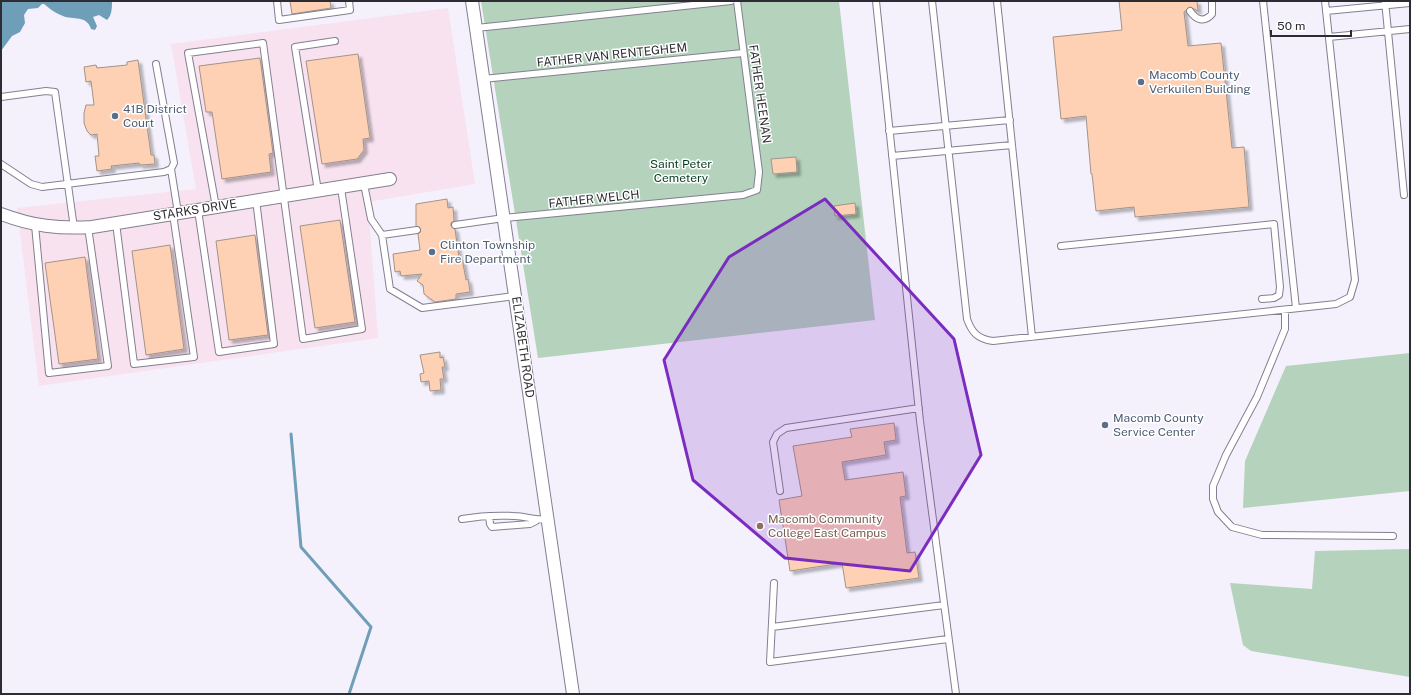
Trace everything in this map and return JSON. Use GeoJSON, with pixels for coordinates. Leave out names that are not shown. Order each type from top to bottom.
{"type":"FeatureCollection","features":[{"type":"Feature","properties":{"kind":"street","name":"ELIZABETH ROAD"},"geometry":{"type":"LineString","coordinates":[[472,1],[515,296],[542,520],[573,694]]}},
{"type":"Feature","properties":{"kind":"street","name":"STARKS DRIVE"},"geometry":{"type":"LineString","coordinates":[[1,214],[35,225],[59,228],[88,227],[342,188],[390,179]]}},
{"type":"Feature","properties":{"kind":"lane"},"geometry":{"type":"LineString","coordinates":[[277,1],[279,20],[350,10],[349,1]]}},
{"type":"Feature","properties":{"kind":"lane"},"geometry":{"type":"LineString","coordinates":[[476,28],[731,1]]}},
{"type":"Feature","properties":{"kind":"lane","name":"FATHER HEENAN"},"geometry":{"type":"LineString","coordinates":[[737,1],[759,172],[757,190]]}},
{"type":"Feature","properties":{"kind":"lane"},"geometry":{"type":"LineString","coordinates":[[876,1],[919,408],[956,694]]}},
{"type":"Feature","properties":{"kind":"lane"},"geometry":{"type":"LineString","coordinates":[[932,1],[967,319],[971,329],[977,337],[993,341],[1336,304],[1343,302],[1350,297],[1355,280],[1325,1]]}},
{"type":"Feature","properties":{"kind":"lane"},"geometry":{"type":"LineString","coordinates":[[997,1],[1032,337]]}},
{"type":"Feature","properties":{"kind":"lane"},"geometry":{"type":"LineString","coordinates":[[1190,11],[1194,18],[1201,20],[1208,18],[1212,14],[1212,1]]}},
{"type":"Feature","properties":{"kind":"lane"},"geometry":{"type":"LineString","coordinates":[[1263,1],[1296,308]]}},
{"type":"Feature","properties":{"kind":"lane"},"geometry":{"type":"LineString","coordinates":[[1326,11],[1385,3],[1410,3]]}},
{"type":"Feature","properties":{"kind":"lane"},"geometry":{"type":"LineString","coordinates":[[1385,3],[1404,195]]}},
{"type":"Feature","properties":{"kind":"lane"},"geometry":{"type":"LineString","coordinates":[[1329,37],[1410,29]]}},
{"type":"Feature","properties":{"kind":"lane"},"geometry":{"type":"LineString","coordinates":[[318,191],[295,47],[335,41]]}},
{"type":"Feature","properties":{"kind":"lane"},"geometry":{"type":"LineString","coordinates":[[216,207],[188,53],[263,43],[303,339],[362,329],[342,188]]}},
{"type":"Feature","properties":{"kind":"lane","name":"FATHER VAN RENTEGHEM"},"geometry":{"type":"LineString","coordinates":[[483,79],[743,53]]}},
{"type":"Feature","properties":{"kind":"lane"},"geometry":{"type":"LineString","coordinates":[[116,223],[134,364],[194,357],[171,169],[174,164],[156,64]]}},
{"type":"Feature","properties":{"kind":"lane"},"geometry":{"type":"LineString","coordinates":[[1,97],[46,91],[55,92],[74,228]]}},
{"type":"Feature","properties":{"kind":"lane"},"geometry":{"type":"LineString","coordinates":[[889,131],[1010,120]]}},
{"type":"Feature","properties":{"kind":"lane"},"geometry":{"type":"LineString","coordinates":[[892,156],[1012,145]]}},
{"type":"Feature","properties":{"kind":"lane"},"geometry":{"type":"LineString","coordinates":[[1,164],[31,184],[42,187],[164,172],[171,169]]}},
{"type":"Feature","properties":{"kind":"lane"},"geometry":{"type":"LineString","coordinates":[[1403,181],[1410,180]]}},
{"type":"Feature","properties":{"kind":"lane"},"geometry":{"type":"LineString","coordinates":[[364,184],[371,219],[382,235],[390,289],[422,308],[515,296]]}},
{"type":"Feature","properties":{"kind":"lane","name":"FATHER WELCH"},"geometry":{"type":"LineString","coordinates":[[455,225],[504,218],[743,195],[757,190]]}},
{"type":"Feature","properties":{"kind":"lane"},"geometry":{"type":"LineString","coordinates":[[198,210],[220,352],[274,344],[256,200]]}},
{"type":"Feature","properties":{"kind":"lane"},"geometry":{"type":"LineString","coordinates":[[1061,246],[1274,224],[1280,287],[1279,295],[1274,298],[1262,299]]}},
{"type":"Feature","properties":{"kind":"lane"},"geometry":{"type":"LineString","coordinates":[[35,225],[49,374],[108,366],[88,227]]}},
{"type":"Feature","properties":{"kind":"lane"},"geometry":{"type":"LineString","coordinates":[[382,235],[417,230]]}},
{"type":"Feature","properties":{"kind":"lane"},"geometry":{"type":"LineString","coordinates":[[1285,310],[1285,329],[1257,397],[1226,454],[1213,486],[1213,499],[1218,512],[1232,527],[1262,535],[1393,536]]}},
{"type":"Feature","properties":{"kind":"lane"},"geometry":{"type":"LineString","coordinates":[[780,491],[773,442],[777,434],[786,428],[919,408]]}},
{"type":"Feature","properties":{"kind":"lane"},"geometry":{"type":"LineString","coordinates":[[462,519],[489,516],[529,517],[542,520]]}},
{"type":"Feature","properties":{"kind":"lane"},"geometry":{"type":"LineString","coordinates":[[489,516],[492,527],[530,524],[542,520]]}},
{"type":"Feature","properties":{"kind":"lane"},"geometry":{"type":"LineString","coordinates":[[774,583],[770,662],[948,638]]}},
{"type":"Feature","properties":{"kind":"lane"},"geometry":{"type":"LineString","coordinates":[[772,627],[944,605]]}},
{"type":"Feature","properties":{"kind":"highlighted area"},"geometry":{"type":"Polygon","coordinates":[[[825,199],[954,339],[981,455],[910,571],[785,558],[693,480],[664,360],[729,257],[825,199]]]}},
{"type":"Feature","properties":{"kind":"shaded area"},"geometry":{"type":"Polygon","coordinates":[[[448,8],[475,184],[368,202],[378,338],[39,386],[17,208],[196,189],[171,44],[448,8]]]}},
{"type":"Feature","properties":{"kind":"green space","name":"Saint Peter Cemetery"},"geometry":{"type":"Polygon","coordinates":[[[481,1],[839,1],[875,320],[538,358],[481,1]]]}},
{"type":"Feature","properties":{"kind":"green space"},"geometry":{"type":"Polygon","coordinates":[[[1410,353],[1410,491],[1243,508],[1245,461],[1286,366],[1410,353]]]}},
{"type":"Feature","properties":{"kind":"green space"},"geometry":{"type":"Polygon","coordinates":[[[1410,549],[1410,677],[1251,651],[1243,645],[1230,583],[1312,589],[1315,551],[1410,549]]]}},
{"type":"Feature","properties":{"kind":"water"},"geometry":{"type":"Polygon","coordinates":[[[1,1],[112,1],[112,6],[111,14],[107,20],[99,15],[93,17],[97,26],[95,30],[91,29],[83,20],[58,14],[44,4],[38,8],[28,9],[24,15],[25,23],[20,32],[12,36],[1,51],[1,1]]]}},
{"type":"Feature","properties":{"kind":"building"},"geometry":{"type":"Polygon","coordinates":[[[290,1],[330,1],[331,8],[292,14],[290,1]]]}},
{"type":"Feature","properties":{"kind":"building","name":"Macomb County Verkuilen Building"},"geometry":{"type":"Polygon","coordinates":[[[1119,1],[1197,1],[1198,11],[1190,7],[1184,12],[1188,46],[1221,43],[1232,148],[1244,147],[1249,207],[1135,217],[1134,207],[1096,211],[1086,116],[1061,119],[1053,37],[1122,30],[1119,1]]]}},
{"type":"Feature","properties":{"kind":"building"},"geometry":{"type":"Polygon","coordinates":[[[358,54],[370,138],[363,139],[364,150],[357,159],[322,164],[306,61],[358,54]]]}},
{"type":"Feature","properties":{"kind":"building"},"geometry":{"type":"Polygon","coordinates":[[[260,58],[273,153],[269,154],[271,172],[222,179],[212,112],[206,112],[199,66],[260,58]]]}},
{"type":"Feature","properties":{"kind":"building","name":"41B District Court"},"geometry":{"type":"Polygon","coordinates":[[[138,60],[151,155],[154,155],[155,164],[140,165],[139,163],[111,166],[112,169],[97,171],[95,156],[99,156],[97,134],[91,135],[87,131],[84,123],[86,105],[94,105],[91,81],[86,82],[84,67],[96,65],[97,68],[127,65],[127,62],[138,60]]]}},
{"type":"Feature","properties":{"kind":"building"},"geometry":{"type":"Polygon","coordinates":[[[796,157],[797,172],[773,174],[771,159],[796,157]]]}},
{"type":"Feature","properties":{"kind":"building","name":"Clinton Township Fire Department"},"geometry":{"type":"Polygon","coordinates":[[[447,199],[448,208],[453,207],[454,221],[451,223],[451,226],[455,229],[459,258],[462,258],[470,292],[456,294],[456,299],[435,302],[424,294],[423,285],[417,281],[422,274],[401,276],[400,271],[395,272],[393,254],[420,250],[418,234],[421,230],[416,226],[416,204],[447,199]]]}},
{"type":"Feature","properties":{"kind":"building"},"geometry":{"type":"Polygon","coordinates":[[[855,203],[856,214],[835,216],[834,206],[855,203]]]}},
{"type":"Feature","properties":{"kind":"building"},"geometry":{"type":"Polygon","coordinates":[[[340,220],[355,322],[315,328],[300,226],[340,220]]]}},
{"type":"Feature","properties":{"kind":"building"},"geometry":{"type":"Polygon","coordinates":[[[255,235],[268,335],[229,340],[216,241],[255,235]]]}},
{"type":"Feature","properties":{"kind":"building"},"geometry":{"type":"Polygon","coordinates":[[[170,245],[184,349],[146,355],[132,251],[170,245]]]}},
{"type":"Feature","properties":{"kind":"building"},"geometry":{"type":"Polygon","coordinates":[[[85,257],[98,359],[59,364],[45,263],[85,257]]]}},
{"type":"Feature","properties":{"kind":"building"},"geometry":{"type":"Polygon","coordinates":[[[440,352],[440,358],[443,357],[445,367],[442,367],[444,379],[440,379],[441,390],[430,391],[429,381],[421,382],[420,374],[424,373],[420,355],[440,352]]]}},
{"type":"Feature","properties":{"kind":"building"},"geometry":{"type":"Polygon","coordinates":[[[894,423],[896,440],[884,442],[886,455],[842,462],[845,480],[903,472],[906,496],[900,497],[907,553],[915,552],[919,578],[846,588],[842,563],[790,571],[779,500],[802,496],[793,446],[852,437],[850,429],[894,423]]]}},
{"type":"Feature","properties":{"kind":"waterway"},"geometry":{"type":"LineString","coordinates":[[291,434],[301,547],[371,627],[349,694]]}},
{"type":"Feature","properties":{"kind":"place","name":"Macomb County Verkuilen Building"},"geometry":{"type":"Point","coordinates":[1141,82]}},
{"type":"Feature","properties":{"kind":"place","name":"41B District Court"},"geometry":{"type":"Point","coordinates":[115,116]}},
{"type":"Feature","properties":{"kind":"place","name":"Clinton Township Fire Department"},"geometry":{"type":"Point","coordinates":[432,252]}},
{"type":"Feature","properties":{"kind":"place","name":"Macomb County Service Center"},"geometry":{"type":"Point","coordinates":[1105,425]}},
{"type":"Feature","properties":{"kind":"place","name":"Macomb Community College East Campus"},"geometry":{"type":"Point","coordinates":[760,526]}}]}
